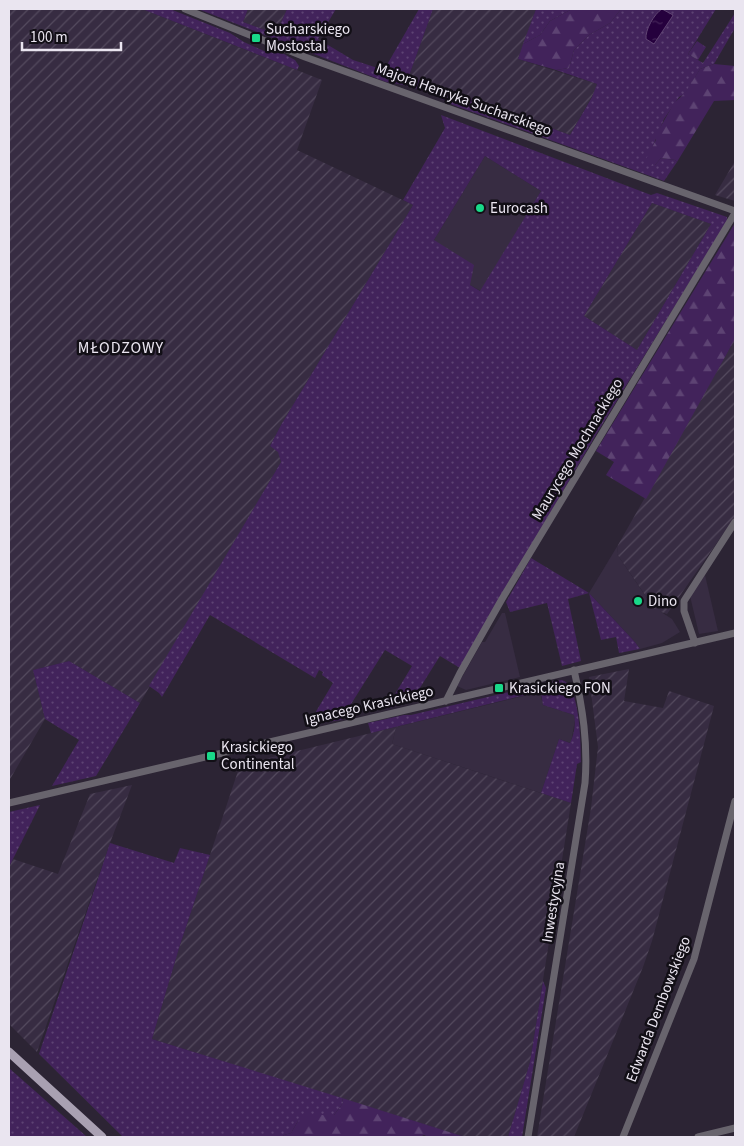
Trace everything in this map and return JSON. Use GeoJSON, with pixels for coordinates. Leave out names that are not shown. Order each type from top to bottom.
{"type":"FeatureCollection","features":[{"type":"Feature","properties":{"kind":"main road"},"geometry":{"type":"LineString","coordinates":[[9,1052],[102,1137]]}},
{"type":"Feature","properties":{"kind":"street","name":"Majora Henryka Sucharskiego"},"geometry":{"type":"LineString","coordinates":[[185,9],[305,57],[735,212]]}},
{"type":"Feature","properties":{"kind":"street","name":"Maurycego Mochnackiego"},"geometry":{"type":"LineString","coordinates":[[446,701],[449,692],[502,599],[735,212]]}},
{"type":"Feature","properties":{"kind":"street"},"geometry":{"type":"LineString","coordinates":[[695,643],[684,611],[684,601],[735,522]]}},
{"type":"Feature","properties":{"kind":"street","name":"Ignacego Krasickiego"},"geometry":{"type":"LineString","coordinates":[[9,803],[735,633]]}},
{"type":"Feature","properties":{"kind":"street","name":"Inwestycyjna"},"geometry":{"type":"LineString","coordinates":[[528,1137],[585,783],[587,747],[582,704],[574,670]]}},
{"type":"Feature","properties":{"kind":"street","name":"Edwarda Dembowskiego"},"geometry":{"type":"LineString","coordinates":[[623,1137],[694,959],[735,801]]}},
{"type":"Feature","properties":{"kind":"street"},"geometry":{"type":"LineString","coordinates":[[698,1137],[710,1136],[735,1128]]}},
{"type":"Feature","properties":{"kind":"shaded area"},"geometry":{"type":"Polygon","coordinates":[[[9,9],[142,9],[322,80],[297,150],[413,205],[281,425],[270,446],[278,451],[281,462],[140,703],[69,661],[33,670],[45,719],[9,781],[9,9]]]}},
{"type":"Feature","properties":{"kind":"shaded area"},"geometry":{"type":"Polygon","coordinates":[[[248,9],[287,9],[276,34],[243,22],[248,9]]]}},
{"type":"Feature","properties":{"kind":"shaded area"},"geometry":{"type":"Polygon","coordinates":[[[433,9],[536,9],[518,59],[597,84],[595,91],[570,135],[409,76],[433,9]]]}},
{"type":"Feature","properties":{"kind":"shaded area"},"geometry":{"type":"Polygon","coordinates":[[[485,156],[541,191],[481,291],[470,285],[434,240],[485,156]]]}},
{"type":"Feature","properties":{"kind":"shaded area"},"geometry":{"type":"Polygon","coordinates":[[[735,161],[735,201],[715,195],[735,161]]]}},
{"type":"Feature","properties":{"kind":"shaded area"},"geometry":{"type":"Polygon","coordinates":[[[652,203],[711,224],[637,350],[584,316],[652,203]]]}},
{"type":"Feature","properties":{"kind":"shaded area"},"geometry":{"type":"Polygon","coordinates":[[[735,339],[735,517],[667,614],[659,609],[656,611],[617,554],[618,545],[735,339]]]}},
{"type":"Feature","properties":{"kind":"shaded area"},"geometry":{"type":"Polygon","coordinates":[[[618,545],[617,554],[655,610],[659,608],[661,612],[672,619],[680,632],[662,643],[640,649],[589,593],[618,545]]]}},
{"type":"Feature","properties":{"kind":"shaded area"},"geometry":{"type":"Polygon","coordinates":[[[705,575],[718,631],[699,634],[690,596],[705,575]]]}},
{"type":"Feature","properties":{"kind":"shaded area"},"geometry":{"type":"Polygon","coordinates":[[[502,613],[505,613],[520,677],[466,690],[457,686],[482,642],[485,642],[502,613]]]}},
{"type":"Feature","properties":{"kind":"shaded area"},"geometry":{"type":"Polygon","coordinates":[[[629,669],[624,701],[663,708],[669,691],[714,706],[652,941],[574,1137],[537,1137],[591,808],[598,747],[589,677],[629,669]]]}},
{"type":"Feature","properties":{"kind":"shaded area"},"geometry":{"type":"Polygon","coordinates":[[[540,692],[543,705],[574,715],[575,720],[571,743],[559,739],[541,793],[392,744],[396,727],[540,692]]]}},
{"type":"Feature","properties":{"kind":"shaded area"},"geometry":{"type":"Polygon","coordinates":[[[396,727],[392,744],[571,803],[530,1062],[508,1137],[465,1137],[152,1039],[180,945],[240,765],[396,727]]]}},
{"type":"Feature","properties":{"kind":"shaded area"},"geometry":{"type":"Polygon","coordinates":[[[132,785],[37,1052],[9,1024],[9,867],[13,859],[58,874],[90,794],[132,785]]]}},
{"type":"Feature","properties":{"kind":"green space"},"geometry":{"type":"Polygon","coordinates":[[[142,9],[170,9],[230,33],[264,51],[284,54],[295,60],[299,66],[297,70],[142,9]]]}},
{"type":"Feature","properties":{"kind":"green space"},"geometry":{"type":"Polygon","coordinates":[[[198,9],[248,9],[243,22],[276,34],[287,9],[336,9],[318,39],[353,60],[384,70],[419,9],[433,9],[409,76],[570,135],[592,97],[597,84],[556,70],[569,68],[574,50],[589,35],[610,23],[621,9],[716,9],[688,54],[703,63],[735,13],[735,28],[714,64],[700,69],[685,94],[679,97],[664,119],[651,151],[655,165],[661,158],[677,162],[664,181],[453,105],[421,90],[386,82],[198,9]]]}},
{"type":"Feature","properties":{"kind":"green space"},"geometry":{"type":"Polygon","coordinates":[[[536,9],[572,9],[550,21],[540,35],[523,44],[536,9]]]}},
{"type":"Feature","properties":{"kind":"green space"},"geometry":{"type":"Polygon","coordinates":[[[572,9],[621,9],[610,23],[589,35],[574,50],[569,68],[556,70],[518,59],[523,44],[540,35],[550,21],[572,9]]]}},
{"type":"Feature","properties":{"kind":"green space"},"geometry":{"type":"Polygon","coordinates":[[[697,41],[706,47],[698,60],[688,54],[697,41]]]}},
{"type":"Feature","properties":{"kind":"green space"},"geometry":{"type":"Polygon","coordinates":[[[714,64],[735,66],[735,100],[714,101],[677,162],[661,158],[652,166],[645,161],[656,140],[656,135],[674,103],[685,93],[700,69],[714,64]]]}},
{"type":"Feature","properties":{"kind":"green space"},"geometry":{"type":"Polygon","coordinates":[[[441,115],[651,195],[657,193],[727,217],[727,221],[594,438],[460,668],[440,656],[411,702],[386,709],[412,666],[385,650],[341,720],[308,725],[333,683],[322,675],[323,672],[319,670],[315,678],[210,615],[162,697],[149,686],[281,462],[278,452],[270,446],[413,205],[403,200],[445,128],[441,115]],[[485,156],[434,240],[474,265],[470,285],[480,291],[541,191],[485,156]],[[652,203],[584,316],[637,350],[711,224],[652,203]]]}},
{"type":"Feature","properties":{"kind":"green space"},"geometry":{"type":"Polygon","coordinates":[[[735,223],[735,339],[646,499],[606,475],[614,462],[596,451],[735,223]]]}},
{"type":"Feature","properties":{"kind":"green space"},"geometry":{"type":"Polygon","coordinates":[[[531,558],[589,593],[568,599],[581,661],[562,666],[547,603],[510,612],[506,602],[531,558]]]}},
{"type":"Feature","properties":{"kind":"green space"},"geometry":{"type":"Polygon","coordinates":[[[589,593],[640,649],[619,653],[616,637],[601,640],[589,593]]]}},
{"type":"Feature","properties":{"kind":"green space"},"geometry":{"type":"Polygon","coordinates":[[[69,661],[140,703],[96,776],[52,786],[79,740],[45,719],[33,670],[69,661]]]}},
{"type":"Feature","properties":{"kind":"green space"},"geometry":{"type":"Polygon","coordinates":[[[562,680],[568,684],[573,693],[580,730],[581,762],[577,764],[571,803],[541,793],[559,739],[570,743],[573,737],[574,715],[543,705],[540,687],[545,683],[562,680]]]}},
{"type":"Feature","properties":{"kind":"green space"},"geometry":{"type":"Polygon","coordinates":[[[522,689],[529,694],[371,733],[368,723],[411,715],[522,689]]]}},
{"type":"Feature","properties":{"kind":"green space"},"geometry":{"type":"Polygon","coordinates":[[[40,805],[9,867],[9,812],[40,805]]]}},
{"type":"Feature","properties":{"kind":"green space"},"geometry":{"type":"Polygon","coordinates":[[[110,843],[174,863],[180,848],[210,855],[180,945],[152,1039],[342,1098],[343,1103],[334,1115],[298,1121],[291,1133],[283,1137],[123,1137],[39,1054],[110,843]]]}},
{"type":"Feature","properties":{"kind":"green space"},"geometry":{"type":"Polygon","coordinates":[[[543,981],[546,988],[522,1137],[508,1137],[530,1062],[543,981]]]}},
{"type":"Feature","properties":{"kind":"green space"},"geometry":{"type":"Polygon","coordinates":[[[9,1068],[87,1137],[9,1137],[9,1068]]]}},
{"type":"Feature","properties":{"kind":"green space"},"geometry":{"type":"Polygon","coordinates":[[[342,1098],[465,1137],[428,1137],[424,1135],[420,1137],[283,1137],[291,1133],[298,1121],[307,1115],[334,1115],[343,1103],[342,1098]]]}},
{"type":"Feature","properties":{"kind":"water"},"geometry":{"type":"Polygon","coordinates":[[[662,9],[673,15],[654,44],[646,39],[647,31],[653,18],[662,9]]]}},
{"type":"Feature","properties":{"kind":"place","name":"Sucharskiego Mostostal"},"geometry":{"type":"Point","coordinates":[256,38]}},
{"type":"Feature","properties":{"kind":"place","name":"Eurocash"},"geometry":{"type":"Point","coordinates":[480,208]}},
{"type":"Feature","properties":{"kind":"place","name":"Dino"},"geometry":{"type":"Point","coordinates":[638,601]}},
{"type":"Feature","properties":{"kind":"place","name":"Krasickiego FON"},"geometry":{"type":"Point","coordinates":[499,688]}},
{"type":"Feature","properties":{"kind":"place","name":"Krasickiego Continental"},"geometry":{"type":"Point","coordinates":[211,756]}},
{"type":"Feature","properties":{"kind":"district","name":"MŁODZOWY"},"geometry":{"type":"Point","coordinates":[121,347]}}]}
